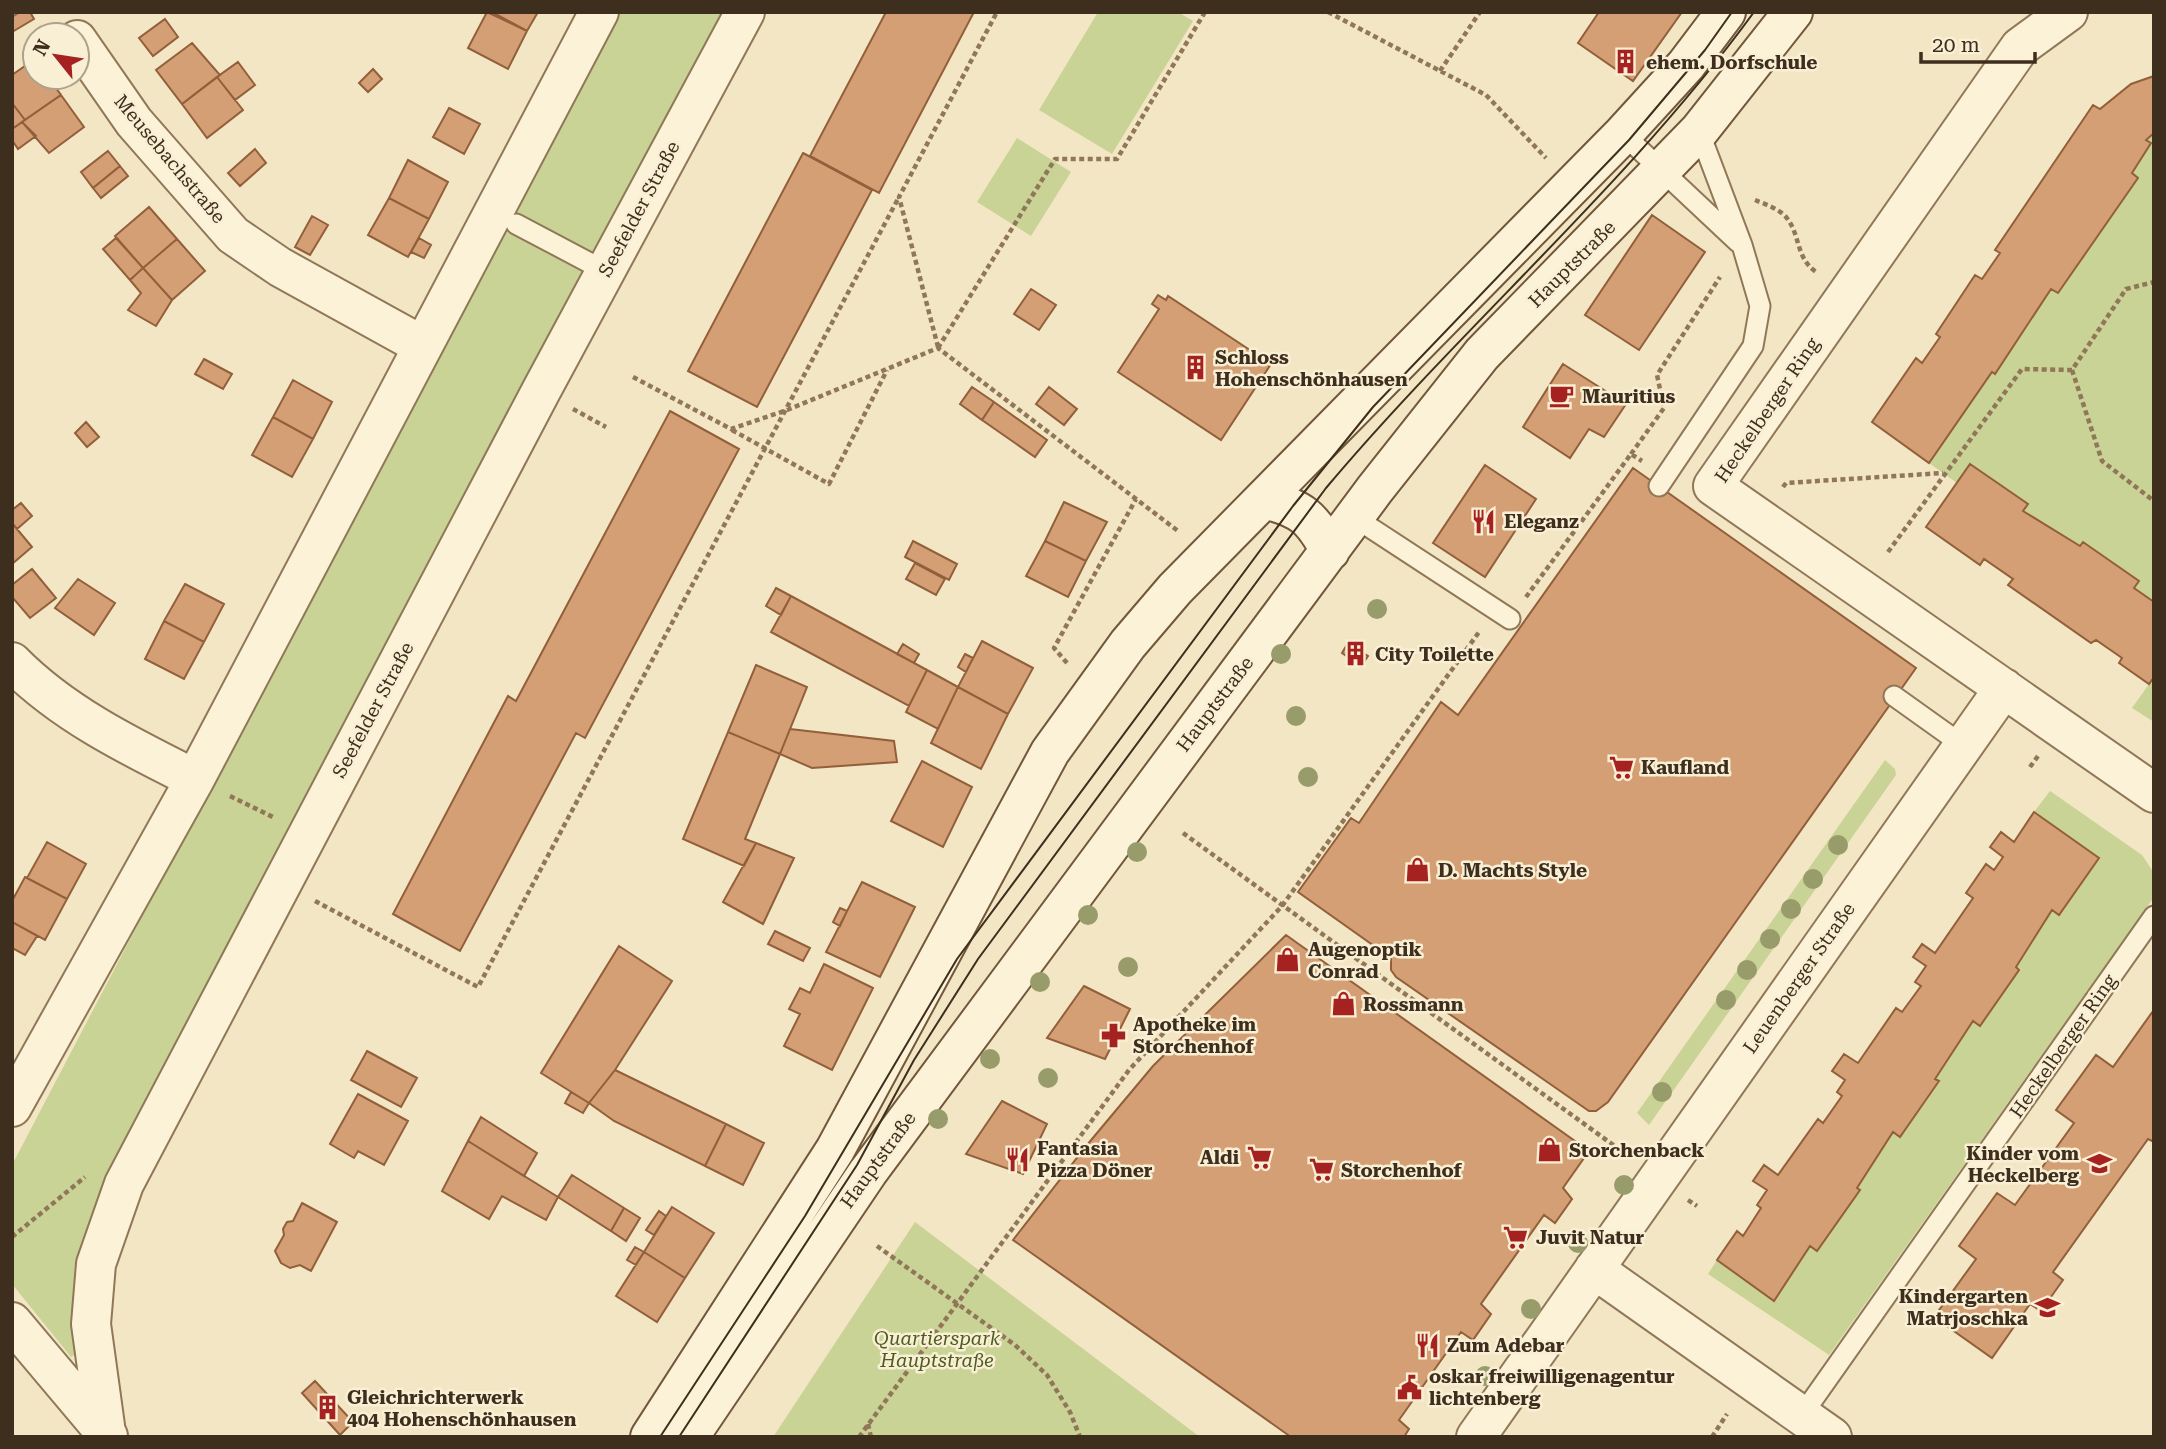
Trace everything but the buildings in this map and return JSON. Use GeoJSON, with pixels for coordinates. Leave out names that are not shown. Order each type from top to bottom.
{"type":"FeatureCollection","features":[{"type":"Feature","properties":{"kind":"street"},"geometry":{"type":"LineString","coordinates":[[12,1107],[195,779],[599,12]]}},
{"type":"Feature","properties":{"kind":"street","name":"Seefelder Straße"},"geometry":{"type":"LineString","coordinates":[[107,1435],[91,1324],[96,1264],[124,1184],[606,271],[746,12]]}},
{"type":"Feature","properties":{"kind":"street","name":"Hauptstraße"},"geometry":{"type":"LineString","coordinates":[[650,1437],[835,1150],[1050,752],[1128,644],[1175,589],[1623,134],[1686,65],[1726,12]]}},
{"type":"Feature","properties":{"kind":"street","name":"Hauptstraße"},"geometry":{"type":"LineString","coordinates":[[689,1437],[868,1172],[1354,517],[1482,354],[1663,171],[1699,131],[1793,12]]}},
{"type":"Feature","properties":{"kind":"street","name":"Heckelberger Ring"},"geometry":{"type":"LineString","coordinates":[[2068,12],[2020,47],[1713,486],[2154,793]]}},
{"type":"Feature","properties":{"kind":"street","name":"Meusebachstraße"},"geometry":{"type":"LineString","coordinates":[[91,60],[135,122],[233,235],[280,267],[423,346]]}},
{"type":"Feature","properties":{"kind":"street"},"geometry":{"type":"LineString","coordinates":[[1264,499],[1293,506],[1316,525],[1329,551]]}},
{"type":"Feature","properties":{"kind":"street"},"geometry":{"type":"LineString","coordinates":[[12,662],[29,679],[102,731],[195,779]]}},
{"type":"Feature","properties":{"kind":"street","name":"Leuenberger Straße"},"geometry":{"type":"LineString","coordinates":[[1476,1437],[2004,688]]}},
{"type":"Feature","properties":{"kind":"street"},"geometry":{"type":"LineString","coordinates":[[835,1150],[868,1172]]}},
{"type":"Feature","properties":{"kind":"street"},"geometry":{"type":"LineString","coordinates":[[1594,1269],[1817,1426]]}},
{"type":"Feature","properties":{"kind":"street","name":"Seefelder Straße"},"geometry":{"type":"LineString","coordinates":[[12,1322],[107,1435]]}},
{"type":"Feature","properties":{"kind":"lane"},"geometry":{"type":"LineString","coordinates":[[1662,482],[1753,346],[1760,306],[1742,245],[1699,131]]}},
{"type":"Feature","properties":{"kind":"lane"},"geometry":{"type":"LineString","coordinates":[[1623,134],[1742,245]]}},
{"type":"Feature","properties":{"kind":"lane"},"geometry":{"type":"LineString","coordinates":[[516,224],[606,271]]}},
{"type":"Feature","properties":{"kind":"lane"},"geometry":{"type":"LineString","coordinates":[[1354,517],[1510,619]]}},
{"type":"Feature","properties":{"kind":"lane"},"geometry":{"type":"LineString","coordinates":[[1894,696],[1964,746]]}},
{"type":"Feature","properties":{"kind":"lane","name":"Heckelberger Ring"},"geometry":{"type":"LineString","coordinates":[[1817,1426],[2154,916]]}},
{"type":"Feature","properties":{"kind":"path"},"geometry":{"type":"LineString","coordinates":[[281,884],[478,987],[997,12]]}},
{"type":"Feature","properties":{"kind":"path"},"geometry":{"type":"LineString","coordinates":[[731,429],[787,410],[938,348],[1055,159],[1117,159],[1205,12]]}},
{"type":"Feature","properties":{"kind":"path"},"geometry":{"type":"LineString","coordinates":[[1328,12],[1486,95],[1555,168]]}},
{"type":"Feature","properties":{"kind":"path"},"geometry":{"type":"LineString","coordinates":[[1440,71],[1480,12]]}},
{"type":"Feature","properties":{"kind":"path"},"geometry":{"type":"LineString","coordinates":[[899,197],[938,348],[1186,538]]}},
{"type":"Feature","properties":{"kind":"path"},"geometry":{"type":"LineString","coordinates":[[1754,200],[1785,216],[1806,265],[1847,294]]}},
{"type":"Feature","properties":{"kind":"path"},"geometry":{"type":"LineString","coordinates":[[859,1437],[1129,1070],[1282,906],[1482,627],[1506,626],[1664,408],[1657,374],[1742,245]]}},
{"type":"Feature","properties":{"kind":"path"},"geometry":{"type":"LineString","coordinates":[[2072,370],[2126,289],[2154,282]]}},
{"type":"Feature","properties":{"kind":"path"},"geometry":{"type":"LineString","coordinates":[[1888,552],[2022,369],[2072,370]]}},
{"type":"Feature","properties":{"kind":"path"},"geometry":{"type":"LineString","coordinates":[[634,377],[829,484],[887,370]]}},
{"type":"Feature","properties":{"kind":"path"},"geometry":{"type":"LineString","coordinates":[[2072,370],[2102,461],[2154,501]]}},
{"type":"Feature","properties":{"kind":"path"},"geometry":{"type":"LineString","coordinates":[[1631,454],[1662,482]]}},
{"type":"Feature","properties":{"kind":"path"},"geometry":{"type":"LineString","coordinates":[[1761,519],[1786,483],[1944,473]]}},
{"type":"Feature","properties":{"kind":"path"},"geometry":{"type":"LineString","coordinates":[[1074,671],[1054,648],[1136,498]]}},
{"type":"Feature","properties":{"kind":"path"},"geometry":{"type":"LineString","coordinates":[[195,779],[277,819]]}},
{"type":"Feature","properties":{"kind":"path"},"geometry":{"type":"LineString","coordinates":[[1183,833],[1658,1178]]}},
{"type":"Feature","properties":{"kind":"path"},"geometry":{"type":"LineString","coordinates":[[12,1237],[92,1172]]}},
{"type":"Feature","properties":{"kind":"path"},"geometry":{"type":"LineString","coordinates":[[877,1246],[1016,1345],[1047,1375],[1070,1412],[1080,1437]]}},
{"type":"Feature","properties":{"kind":"path"},"geometry":{"type":"LineString","coordinates":[[1712,1437],[1727,1414]]}},
{"type":"Feature","properties":{"kind":"path"},"geometry":{"type":"LineString","coordinates":[[868,1424],[871,1437]]}},
{"type":"Feature","properties":{"kind":"green space"},"geometry":{"type":"Polygon","coordinates":[[[615,12],[729,12],[106,1184],[90,1228],[82,1267],[78,1353],[71,1357],[12,1284],[12,1165],[615,12]]]}},
{"type":"Feature","properties":{"kind":"green space"},"geometry":{"type":"Polygon","coordinates":[[[1098,12],[1178,12],[1193,21],[1112,154],[1039,110],[1098,12]]]}},
{"type":"Feature","properties":{"kind":"green space"},"geometry":{"type":"Polygon","coordinates":[[[2154,133],[2154,602],[2134,588],[2139,581],[2083,542],[2080,546],[2023,511],[2027,504],[1970,464],[1957,483],[1929,463],[1992,372],[1995,374],[2051,289],[2058,293],[2138,178],[2132,173],[2151,144],[2146,140],[2154,133]]]}},
{"type":"Feature","properties":{"kind":"green space"},"geometry":{"type":"Polygon","coordinates":[[[1017,138],[1071,172],[1031,236],[977,202],[1017,138]]]}},
{"type":"Feature","properties":{"kind":"green space"},"geometry":{"type":"Polygon","coordinates":[[[2154,677],[2154,722],[2132,708],[2154,677]]]}},
{"type":"Feature","properties":{"kind":"green space"},"geometry":{"type":"Polygon","coordinates":[[[1885,760],[1895,769],[1896,775],[1649,1125],[1637,1113],[1885,760]]]}},
{"type":"Feature","properties":{"kind":"green space"},"geometry":{"type":"Polygon","coordinates":[[[2050,791],[2142,855],[2154,873],[2154,897],[1829,1355],[1708,1274],[1717,1260],[1775,1300],[1810,1246],[1817,1251],[1860,1190],[1857,1188],[1893,1132],[1900,1136],[1938,1081],[1935,1079],[1973,1021],[1980,1026],[2018,970],[2016,967],[2052,910],[2059,914],[2099,858],[2034,812],[2050,791]]]}},
{"type":"Feature","properties":{"kind":"green space","name":"Quartierspark Hauptstraße"},"geometry":{"type":"Polygon","coordinates":[[[915,1222],[1200,1437],[773,1437],[915,1222]]]}},
{"type":"Feature","properties":{"kind":"tram line"},"geometry":{"type":"LineString","coordinates":[[660,1437],[805,1216],[957,959],[1293,506],[1373,407],[1629,140],[1705,50],[1732,12]]}},
{"type":"Feature","properties":{"kind":"tram line"},"geometry":{"type":"LineString","coordinates":[[679,1437],[857,1165],[914,1060],[978,959],[1326,488],[1433,369],[1653,136],[1754,12]]}},
{"type":"Feature","properties":{"kind":"place","name":"ehem. Dorfschule"},"geometry":{"type":"Point","coordinates":[1626,62]}},
{"type":"Feature","properties":{"kind":"place","name":"Schloss Hohenschönhausen"},"geometry":{"type":"Point","coordinates":[1195,368]}},
{"type":"Feature","properties":{"kind":"place","name":"Mauritius"},"geometry":{"type":"Point","coordinates":[1562,396]}},
{"type":"Feature","properties":{"kind":"place","name":"Eleganz"},"geometry":{"type":"Point","coordinates":[1484,521]}},
{"type":"Feature","properties":{"kind":"place","name":"City Toilette"},"geometry":{"type":"Point","coordinates":[1355,654]}},
{"type":"Feature","properties":{"kind":"place","name":"Kaufland"},"geometry":{"type":"Point","coordinates":[1621,767]}},
{"type":"Feature","properties":{"kind":"place","name":"D. Machts Style"},"geometry":{"type":"Point","coordinates":[1418,870]}},
{"type":"Feature","properties":{"kind":"place","name":"Augenoptik Conrad"},"geometry":{"type":"Point","coordinates":[1288,960]}},
{"type":"Feature","properties":{"kind":"place","name":"Rossmann"},"geometry":{"type":"Point","coordinates":[1343,1004]}},
{"type":"Feature","properties":{"kind":"place","name":"Apotheke im Storchenhof"},"geometry":{"type":"Point","coordinates":[1113,1035]}},
{"type":"Feature","properties":{"kind":"place","name":"Storchenback"},"geometry":{"type":"Point","coordinates":[1549,1150]}},
{"type":"Feature","properties":{"kind":"place","name":"Aldi"},"geometry":{"type":"Point","coordinates":[1259,1157]}},
{"type":"Feature","properties":{"kind":"place","name":"Fantasia Pizza Döner"},"geometry":{"type":"Point","coordinates":[1017,1159]}},
{"type":"Feature","properties":{"kind":"place","name":"Kinder vom Heckelberg"},"geometry":{"type":"Point","coordinates":[2099,1164]}},
{"type":"Feature","properties":{"kind":"place","name":"Storchenhof"},"geometry":{"type":"Point","coordinates":[1321,1170]}},
{"type":"Feature","properties":{"kind":"place","name":"Juvit Natur"},"geometry":{"type":"Point","coordinates":[1516,1237]}},
{"type":"Feature","properties":{"kind":"place","name":"Kindergarten Matrjoschka"},"geometry":{"type":"Point","coordinates":[2048,1307]}},
{"type":"Feature","properties":{"kind":"place","name":"Zum Adebar"},"geometry":{"type":"Point","coordinates":[1427,1345]}},
{"type":"Feature","properties":{"kind":"place","name":"oskar freiwilligenagentur lichtenberg"},"geometry":{"type":"Point","coordinates":[1409,1387]}},
{"type":"Feature","properties":{"kind":"place","name":"Gleichrichterwerk 404 Hohenschönhausen"},"geometry":{"type":"Point","coordinates":[327,1408]}}]}
